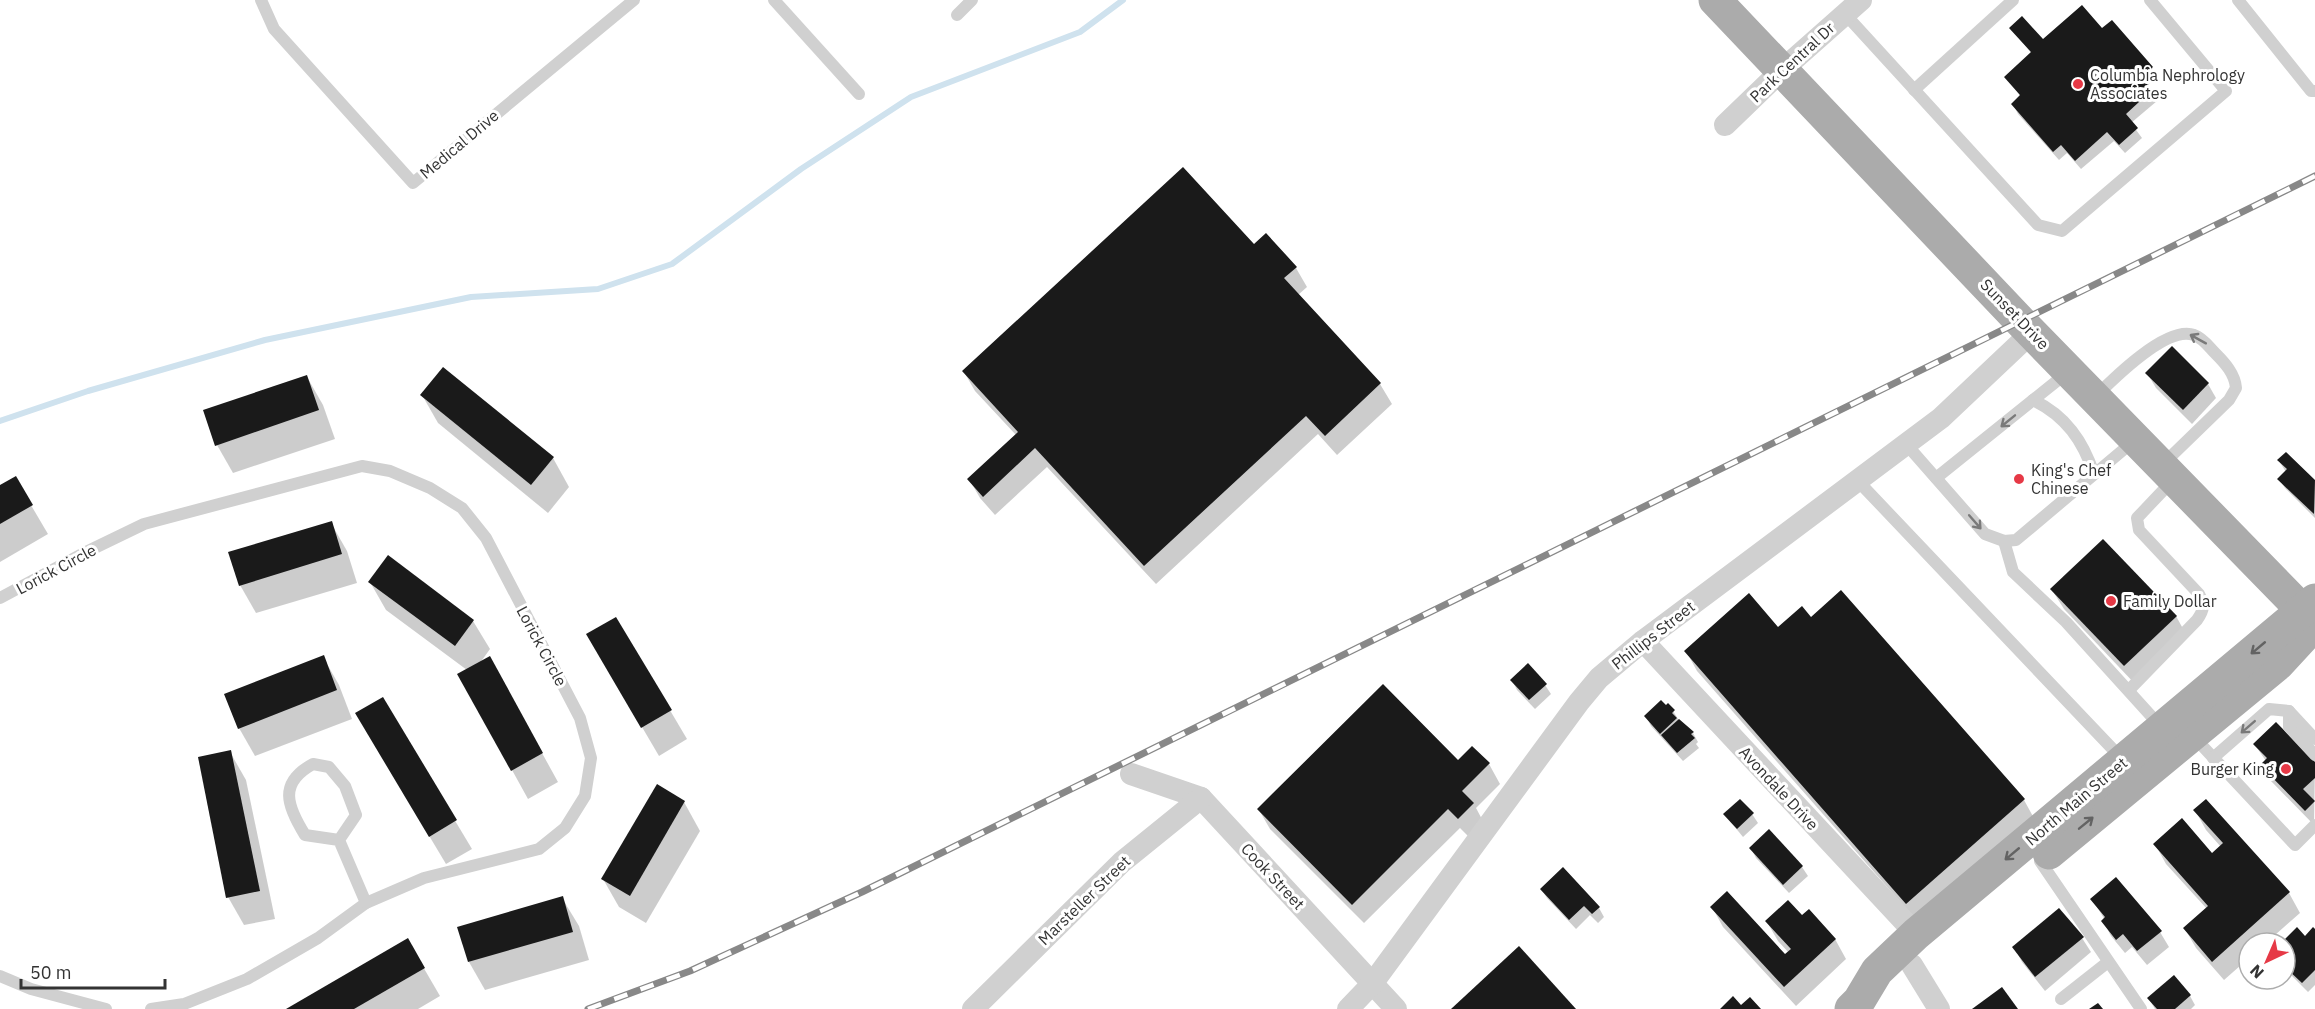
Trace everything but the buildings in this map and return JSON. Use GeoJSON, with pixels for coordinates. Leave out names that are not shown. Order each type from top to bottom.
{"type":"FeatureCollection","features":[{"type":"Feature","properties":{"kind":"main road","name":"Sunset Drive"},"geometry":{"type":"LineString","coordinates":[[1715,0],[2032,332],[2312,618]]}},
{"type":"Feature","properties":{"kind":"main road","name":"North Main Street"},"geometry":{"type":"LineString","coordinates":[[1914,950],[2040,861],[2189,740],[2278,664],[2312,618]]}},
{"type":"Feature","properties":{"kind":"main road","name":"North Main Street"},"geometry":{"type":"LineString","coordinates":[[1855,1005],[1886,989],[1914,950],[2123,761],[2189,740]]}},
{"type":"Feature","properties":{"kind":"street","name":"Park Central Dr"},"geometry":{"type":"LineString","coordinates":[[1725,124],[1853,7]]}},
{"type":"Feature","properties":{"kind":"street","name":"Phillips Street"},"geometry":{"type":"LineString","coordinates":[[1348,1009],[1372,984],[1599,678],[1643,641],[1941,418],[2032,332]]}},
{"type":"Feature","properties":{"kind":"street","name":"Avondale Drive"},"geometry":{"type":"LineString","coordinates":[[1643,641],[1914,950],[1939,1009]]}},
{"type":"Feature","properties":{"kind":"street","name":"Cook Street"},"geometry":{"type":"LineString","coordinates":[[1131,774],[1201,798],[1396,1009]]}},
{"type":"Feature","properties":{"kind":"street","name":"Marsteller Street"},"geometry":{"type":"LineString","coordinates":[[972,1009],[1122,862],[1201,798]]}},
{"type":"Feature","properties":{"kind":"lane","name":"Medical Drive"},"geometry":{"type":"LineString","coordinates":[[261,0],[274,29],[413,183],[634,0]]}},
{"type":"Feature","properties":{"kind":"lane"},"geometry":{"type":"LineString","coordinates":[[774,0],[859,94]]}},
{"type":"Feature","properties":{"kind":"lane"},"geometry":{"type":"LineString","coordinates":[[957,15],[972,0]]}},
{"type":"Feature","properties":{"kind":"lane"},"geometry":{"type":"LineString","coordinates":[[1914,90],[2013,0]]}},
{"type":"Feature","properties":{"kind":"lane"},"geometry":{"type":"LineString","coordinates":[[1853,7],[1914,90],[2038,225],[2062,231],[2226,91],[2150,0]]}},
{"type":"Feature","properties":{"kind":"lane"},"geometry":{"type":"LineString","coordinates":[[2238,0],[2311,91],[2315,91]]}},
{"type":"Feature","properties":{"kind":"lane"},"geometry":{"type":"LineString","coordinates":[[2095,397],[2127,367],[2178,335],[2194,335],[2203,340],[2227,366],[2236,388],[2229,400],[2168,472],[2137,518],[2139,530],[2199,594],[2204,604],[2204,611],[2129,690]]}},
{"type":"Feature","properties":{"kind":"lane"},"geometry":{"type":"LineString","coordinates":[[1936,478],[2070,371]]}},
{"type":"Feature","properties":{"kind":"lane"},"geometry":{"type":"LineString","coordinates":[[2033,400],[2050,408],[2066,424],[2087,454],[2094,474]]}},
{"type":"Feature","properties":{"kind":"lane"},"geometry":{"type":"LineString","coordinates":[[1906,444],[1985,534],[2004,541],[2016,540],[2136,439]]}},
{"type":"Feature","properties":{"kind":"lane","name":"Lorick Circle"},"geometry":{"type":"LineString","coordinates":[[0,598],[144,524],[362,466],[390,471],[430,489],[462,508],[486,538],[580,718],[591,758],[585,796],[565,828],[539,849],[424,878],[366,903],[318,938],[248,980],[184,1004],[151,1009]]}},
{"type":"Feature","properties":{"kind":"lane"},"geometry":{"type":"LineString","coordinates":[[1857,480],[2123,761]]}},
{"type":"Feature","properties":{"kind":"lane"},"geometry":{"type":"LineString","coordinates":[[2004,541],[2013,572],[2066,622],[2129,690],[2189,740],[2295,845],[2314,823]]}},
{"type":"Feature","properties":{"kind":"lane"},"geometry":{"type":"LineString","coordinates":[[2189,740],[2269,709],[2289,711],[2315,739]]}},
{"type":"Feature","properties":{"kind":"lane"},"geometry":{"type":"LineString","coordinates":[[2289,711],[2289,728],[2315,754]]}},
{"type":"Feature","properties":{"kind":"lane"},"geometry":{"type":"LineString","coordinates":[[313,764],[329,767],[345,786],[356,815],[339,840],[305,835],[292,813],[290,783],[298,772],[313,764]]}},
{"type":"Feature","properties":{"kind":"lane"},"geometry":{"type":"LineString","coordinates":[[339,840],[366,903]]}},
{"type":"Feature","properties":{"kind":"lane"},"geometry":{"type":"LineString","coordinates":[[2040,861],[2141,1009]]}},
{"type":"Feature","properties":{"kind":"lane"},"geometry":{"type":"LineString","coordinates":[[2061,999],[2108,962]]}},
{"type":"Feature","properties":{"kind":"lane"},"geometry":{"type":"LineString","coordinates":[[0,976],[31,989],[106,1009]]}},
{"type":"Feature","properties":{"kind":"waterway"},"geometry":{"type":"LineString","coordinates":[[0,421],[88,391],[265,340],[471,297],[598,289],[672,264],[801,169],[911,97],[1080,32],[1123,0]]}},
{"type":"Feature","properties":{"kind":"railway"},"geometry":{"type":"LineString","coordinates":[[588,1009],[690,971],[862,892],[2315,176]]}},
{"type":"Feature","properties":{"kind":"place","name":"Columbia Nephrology Associates"},"geometry":{"type":"Point","coordinates":[2078,84]}},
{"type":"Feature","properties":{"kind":"place","name":"King's Chef Chinese"},"geometry":{"type":"Point","coordinates":[2019,479]}},
{"type":"Feature","properties":{"kind":"place","name":"Family Dollar"},"geometry":{"type":"Point","coordinates":[2111,601]}},
{"type":"Feature","properties":{"kind":"place","name":"Burger King"},"geometry":{"type":"Point","coordinates":[2286,769]}}]}
